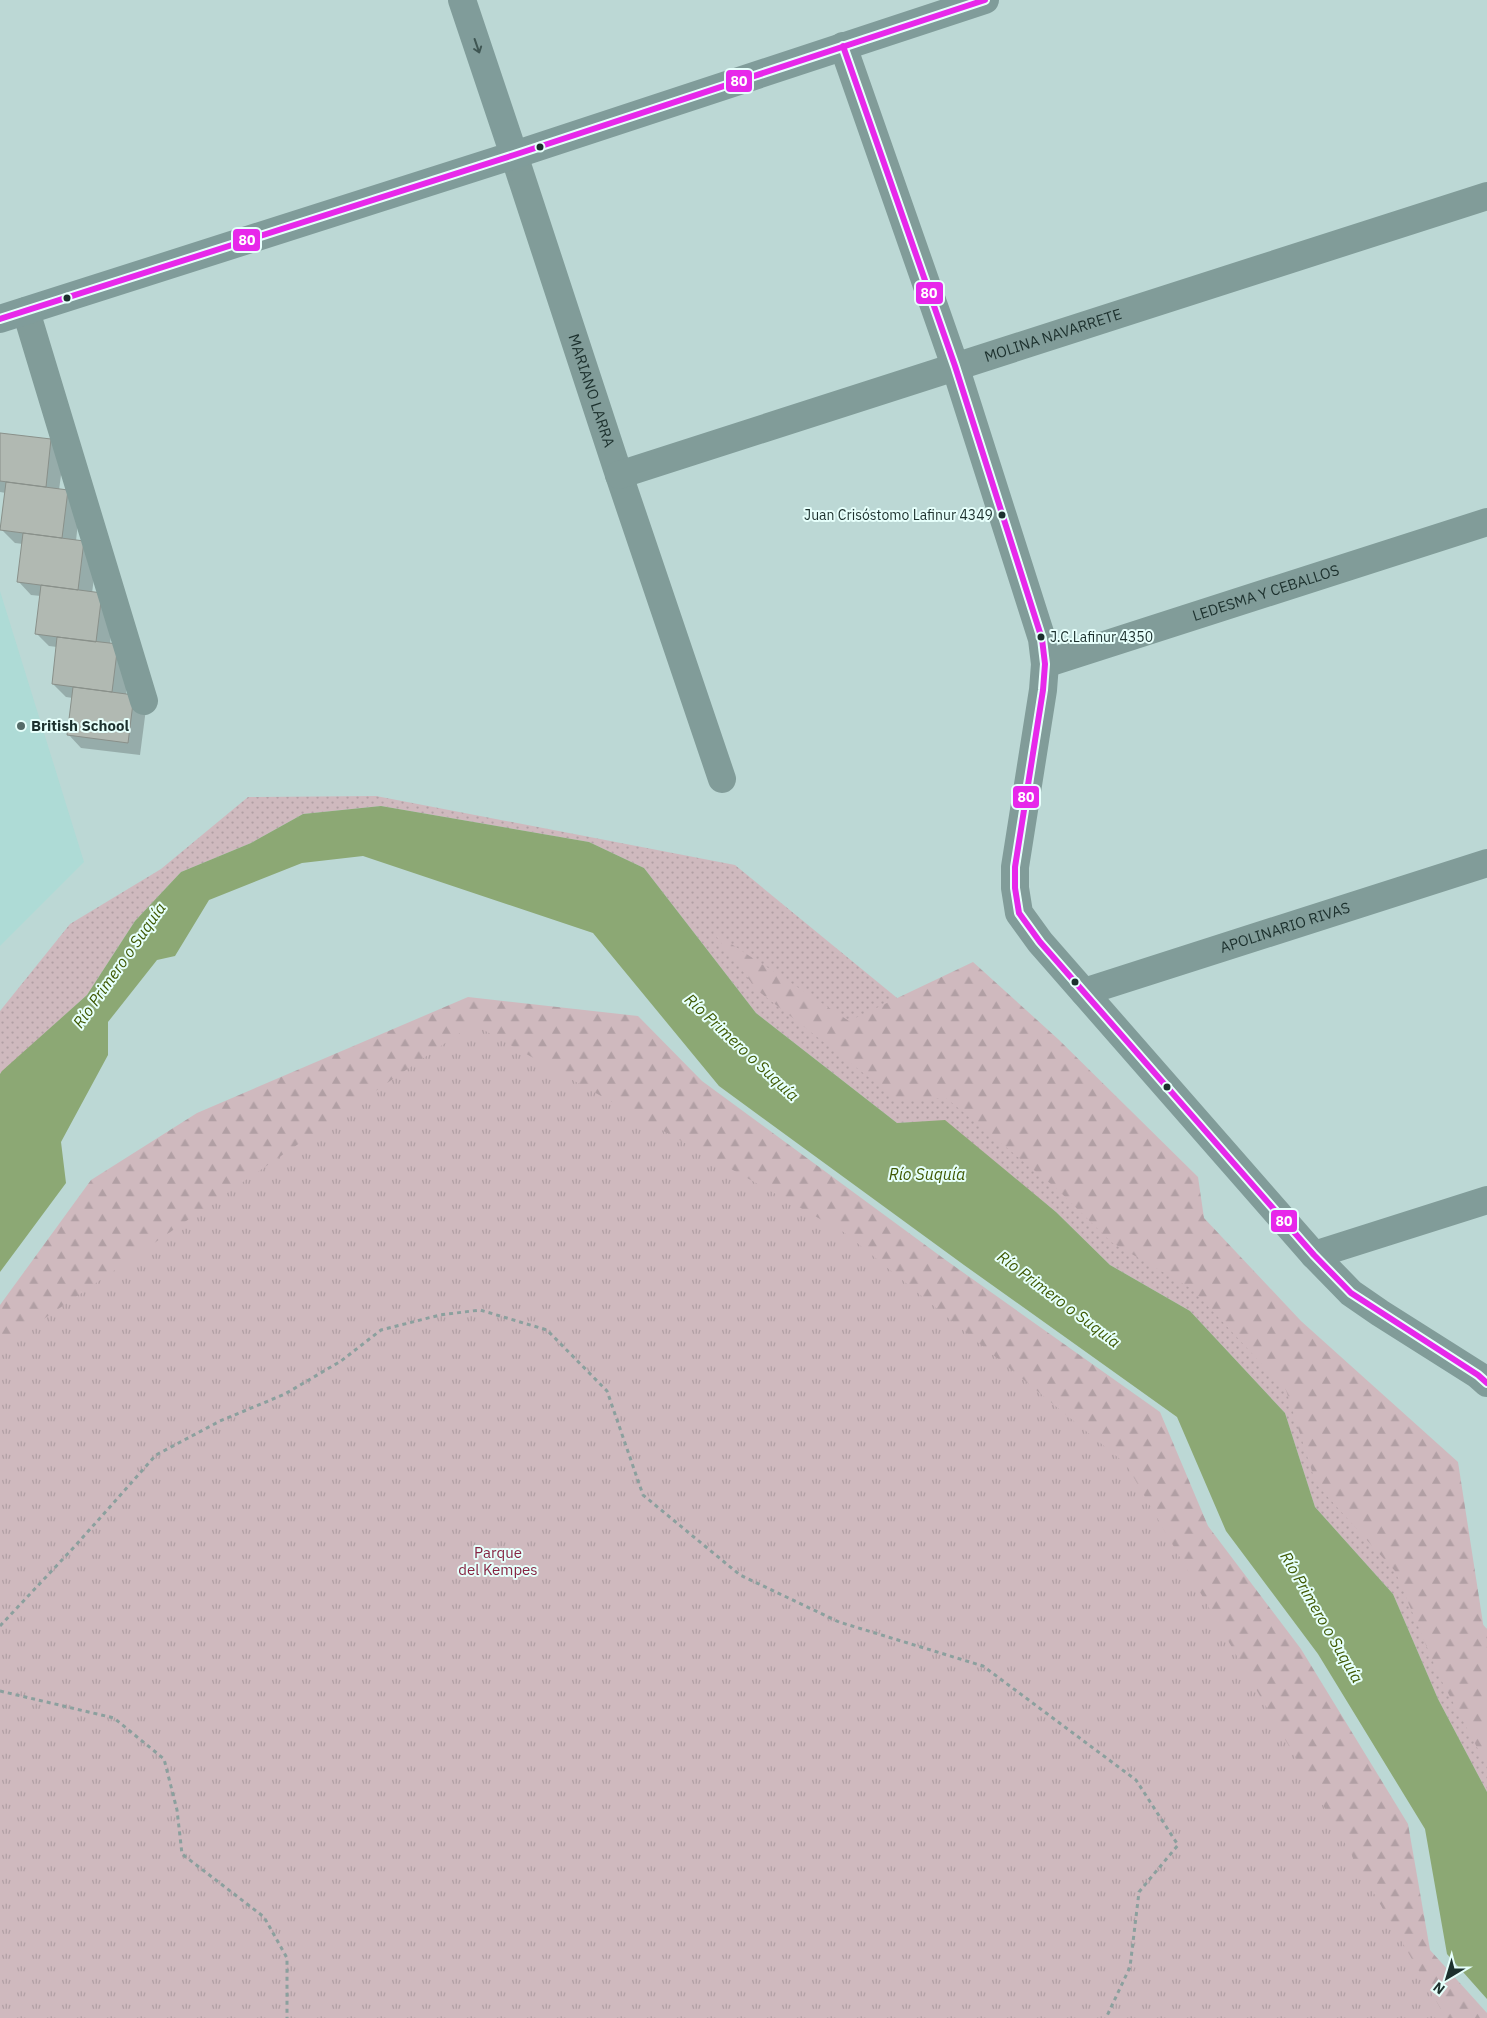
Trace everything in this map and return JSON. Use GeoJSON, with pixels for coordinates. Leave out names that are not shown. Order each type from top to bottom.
{"type":"FeatureCollection","features":[{"type":"Feature","properties":{"kind":"main road","name":"MARIANO LARRA"},"geometry":{"type":"LineString","coordinates":[[462,0],[514,155]]}},
{"type":"Feature","properties":{"kind":"main road"},"geometry":{"type":"LineString","coordinates":[[0,319],[514,155],[985,0]]}},
{"type":"Feature","properties":{"kind":"street"},"geometry":{"type":"LineString","coordinates":[[843,46],[955,366],[1042,639],[1045,664],[1014,888],[1019,913],[1040,942],[1314,1255],[1351,1293],[1478,1375],[1487,1383]]}},
{"type":"Feature","properties":{"kind":"street","name":"MARIANO LARRA"},"geometry":{"type":"LineString","coordinates":[[514,155],[619,475],[722,779]]}},
{"type":"Feature","properties":{"kind":"street","name":"MOLINA NAVARRETE"},"geometry":{"type":"LineString","coordinates":[[619,475],[1487,196]]}},
{"type":"Feature","properties":{"kind":"street"},"geometry":{"type":"LineString","coordinates":[[26,311],[144,701]]}},
{"type":"Feature","properties":{"kind":"street","name":"LEDESMA Y CEBALLOS"},"geometry":{"type":"LineString","coordinates":[[1045,664],[1487,522]]}},
{"type":"Feature","properties":{"kind":"street","name":"APOLINARIO RIVAS"},"geometry":{"type":"LineString","coordinates":[[1084,992],[1487,862]]}},
{"type":"Feature","properties":{"kind":"street"},"geometry":{"type":"LineString","coordinates":[[1314,1255],[1487,1200]]}},
{"type":"Feature","properties":{"kind":"path"},"geometry":{"type":"LineString","coordinates":[[0,1626],[76,1545],[156,1455],[220,1421],[285,1394],[341,1361],[381,1330],[440,1315],[480,1310],[547,1330],[607,1392],[643,1495],[740,1574],[839,1622],[983,1666],[1136,1780],[1178,1845],[1139,1892],[1130,1968],[1106,2018]]}},
{"type":"Feature","properties":{"kind":"path"},"geometry":{"type":"LineString","coordinates":[[0,1691],[114,1718],[164,1759],[177,1810],[182,1854],[264,1917],[287,1958],[287,2018]]}},
{"type":"Feature","properties":{"kind":"shaded area","name":"British School"},"geometry":{"type":"Polygon","coordinates":[[[0,591],[84,862],[0,946],[0,591]]]}},
{"type":"Feature","properties":{"kind":"green space"},"geometry":{"type":"Polygon","coordinates":[[[376,796],[735,865],[1203,1249],[1440,1578],[1487,1629],[1487,1792],[1438,1699],[1393,1594],[1315,1507],[1285,1413],[1190,1311],[1110,1265],[1056,1212],[945,1121],[897,1123],[756,1013],[644,868],[589,842],[381,806],[303,814],[251,843],[181,872],[135,921],[87,995],[0,1074],[0,1011],[70,924],[161,869],[248,797],[376,796]]]}},
{"type":"Feature","properties":{"kind":"green space"},"geometry":{"type":"Polygon","coordinates":[[[713,932],[849,1021],[973,962],[1058,1039],[1198,1177],[1204,1218],[1301,1321],[1458,1462],[1487,1649],[1487,1766],[1439,1676],[1395,1571],[1316,1484],[1286,1390],[1192,1289],[1111,1242],[1057,1189],[946,1098],[899,1101],[757,990],[713,932]]]}},
{"type":"Feature","properties":{"kind":"green space"},"geometry":{"type":"Polygon","coordinates":[[[468,997],[638,1016],[702,1081],[947,1261],[1160,1412],[1208,1526],[1301,1649],[1408,1824],[1430,1950],[1487,2013],[1487,2018],[1235,2018],[0,1351],[0,1305],[91,1180],[197,1113],[468,997]]]}},
{"type":"Feature","properties":{"kind":"green space","name":"Parque del Kempes"},"geometry":{"type":"Polygon","coordinates":[[[473,1024],[845,1233],[1126,1464],[1446,2018],[0,2018],[0,1349],[473,1024]]]}},
{"type":"Feature","properties":{"kind":"water","name":"Río Suquía"},"geometry":{"type":"Polygon","coordinates":[[[381,806],[589,842],[644,868],[756,1013],[897,1123],[945,1120],[1056,1212],[1110,1265],[1190,1311],[1285,1413],[1315,1507],[1393,1594],[1438,1699],[1487,1792],[1487,1999],[1447,1954],[1425,1829],[1318,1654],[1226,1531],[1177,1417],[964,1265],[719,1086],[593,933],[363,856],[302,863],[209,900],[175,956],[157,960],[108,1022],[108,1055],[61,1142],[66,1183],[0,1272],[0,1074],[2,1071],[87,995],[135,921],[181,872],[251,843],[303,814],[381,806]]]}},
{"type":"Feature","properties":{"kind":"building"},"geometry":{"type":"Polygon","coordinates":[[[0,433],[51,439],[46,487],[0,481],[0,433]]]}},
{"type":"Feature","properties":{"kind":"building"},"geometry":{"type":"Polygon","coordinates":[[[6,482],[68,490],[62,538],[0,530],[6,482]]]}},
{"type":"Feature","properties":{"kind":"building"},"geometry":{"type":"Polygon","coordinates":[[[23,533],[84,541],[78,590],[17,582],[23,533]]]}},
{"type":"Feature","properties":{"kind":"building"},"geometry":{"type":"Polygon","coordinates":[[[41,585],[102,593],[96,642],[35,634],[41,585]]]}},
{"type":"Feature","properties":{"kind":"building"},"geometry":{"type":"Polygon","coordinates":[[[57,637],[118,644],[112,692],[52,684],[57,637]]]}},
{"type":"Feature","properties":{"kind":"building"},"geometry":{"type":"Polygon","coordinates":[[[73,687],[134,695],[128,743],[67,735],[73,687]]]}},
{"type":"Feature","properties":{"kind":"transit line","name":"80"},"geometry":{"type":"LineString","coordinates":[[0,319],[514,155],[985,0]]}},
{"type":"Feature","properties":{"kind":"transit line","name":"80"},"geometry":{"type":"LineString","coordinates":[[843,46],[955,366],[1042,639],[1045,664],[1043,690],[1015,867],[1015,888],[1019,913],[1040,942],[1314,1255],[1351,1293],[1478,1375],[1487,1383]]}},
{"type":"Feature","properties":{"kind":"place","name":"Juan Crisóstomo Lafinur 4349"},"geometry":{"type":"Point","coordinates":[1002,515]}},
{"type":"Feature","properties":{"kind":"place","name":"J.C.Lafinur 4350"},"geometry":{"type":"Point","coordinates":[1041,637]}},
{"type":"Feature","properties":{"kind":"place","name":"British School"},"geometry":{"type":"Point","coordinates":[21,726]}},
{"type":"Feature","properties":{"kind":"water label","name":"Río Primero o Suquía"},"geometry":{"type":"Point","coordinates":[119,965]}},
{"type":"Feature","properties":{"kind":"water label","name":"Río Primero o Suquía"},"geometry":{"type":"Point","coordinates":[742,1047]}},
{"type":"Feature","properties":{"kind":"water label","name":"Río Primero o Suquía"},"geometry":{"type":"Point","coordinates":[1059,1299]}},
{"type":"Feature","properties":{"kind":"water label","name":"Río Primero o Suquía"},"geometry":{"type":"Point","coordinates":[1322,1617]}}]}
